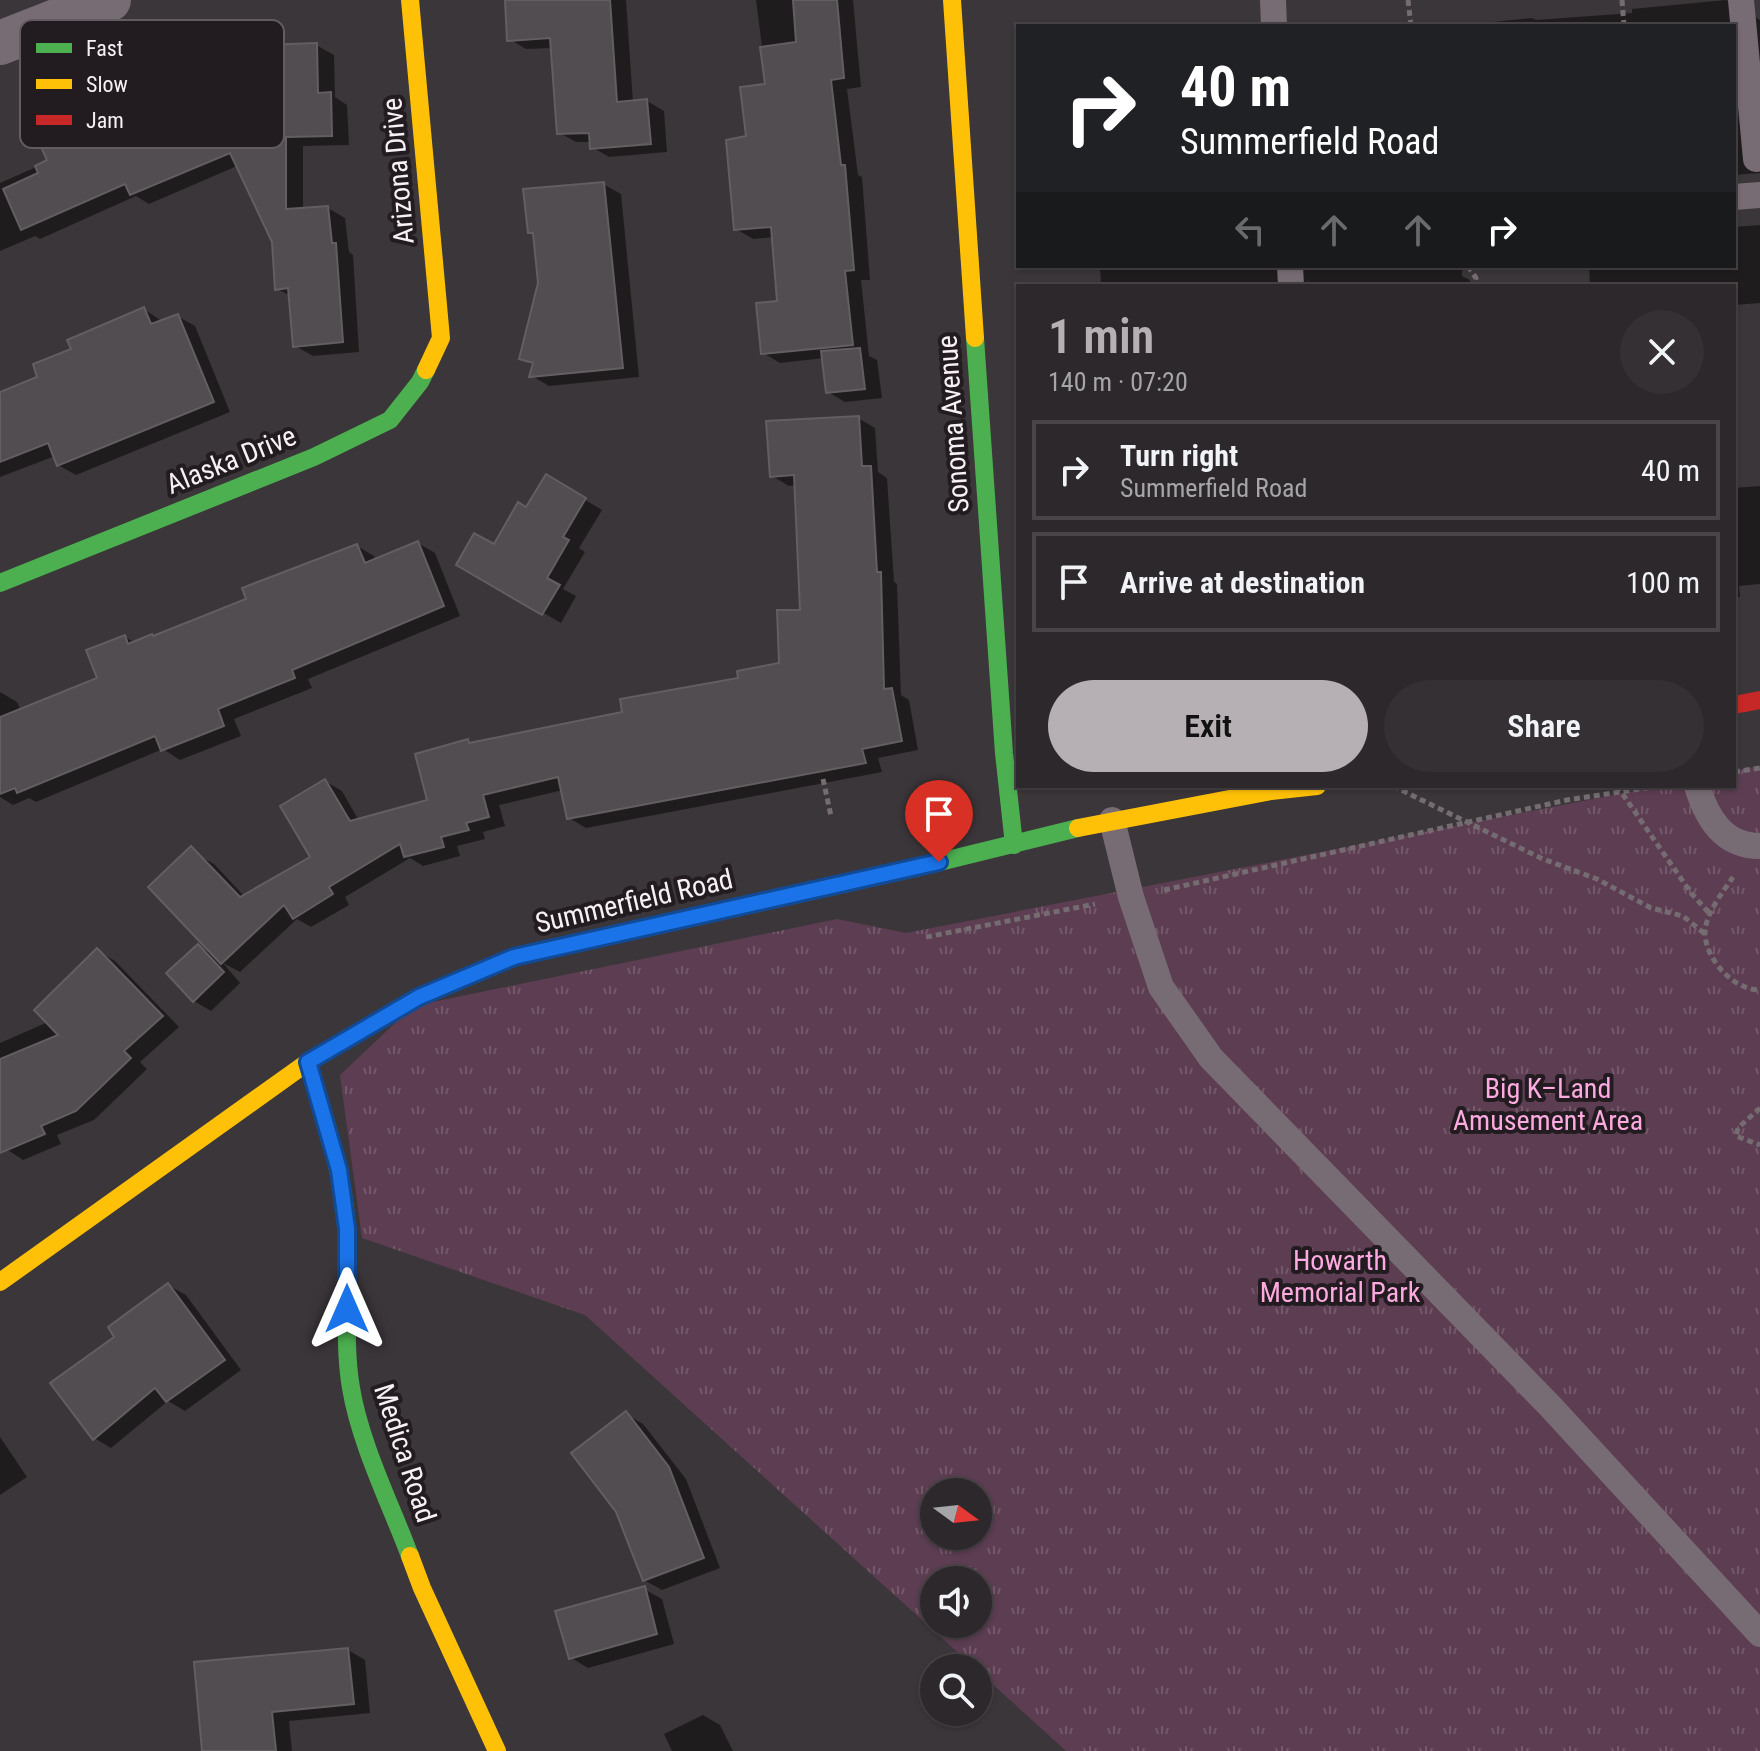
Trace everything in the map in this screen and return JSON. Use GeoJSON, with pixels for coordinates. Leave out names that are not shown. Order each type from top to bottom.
{"type":"FeatureCollection","features":[{"type":"Feature","properties":{"kind":"street"},"geometry":{"type":"LineString","coordinates":[[58,20],[109,0]]}},
{"type":"Feature","properties":{"kind":"street","name":"Arizona Drive"},"geometry":{"type":"LineString","coordinates":[[410,0],[441,338]]}},
{"type":"Feature","properties":{"kind":"street","name":"Sonoma Avenue"},"geometry":{"type":"LineString","coordinates":[[952,0],[1002,737],[1014,845]]}},
{"type":"Feature","properties":{"kind":"street"},"geometry":{"type":"LineString","coordinates":[[0,43],[20,35]]}},
{"type":"Feature","properties":{"kind":"street","name":"Alaska Drive"},"geometry":{"type":"LineString","coordinates":[[0,583],[314,457],[390,420],[420,382],[441,338]]}},
{"type":"Feature","properties":{"kind":"street"},"geometry":{"type":"LineString","coordinates":[[1736,705],[1760,700]]}},
{"type":"Feature","properties":{"kind":"street","name":"Summerfield Road"},"geometry":{"type":"LineString","coordinates":[[0,1282],[308,1062],[419,997],[514,957],[1014,845],[1112,820],[1299,788]]}},
{"type":"Feature","properties":{"kind":"street","name":"Medica Road"},"geometry":{"type":"LineString","coordinates":[[308,1062],[339,1170],[347,1229],[347,1336],[351,1388],[362,1429],[422,1588],[497,1751]]}},
{"type":"Feature","properties":{"kind":"lane"},"geometry":{"type":"LineString","coordinates":[[1273,0],[1274,24]]}},
{"type":"Feature","properties":{"kind":"lane"},"geometry":{"type":"LineString","coordinates":[[1741,0],[1756,159]]}},
{"type":"Feature","properties":{"kind":"lane"},"geometry":{"type":"LineString","coordinates":[[1736,197],[1760,195]]}},
{"type":"Feature","properties":{"kind":"lane"},"geometry":{"type":"LineString","coordinates":[[1698,788],[1705,812],[1719,831],[1752,846]]}},
{"type":"Feature","properties":{"kind":"lane"},"geometry":{"type":"LineString","coordinates":[[1112,820],[1131,897],[1161,987],[1211,1058],[1550,1406],[1760,1634]]}},
{"type":"Feature","properties":{"kind":"path"},"geometry":{"type":"LineString","coordinates":[[1408,0],[1411,24]]}},
{"type":"Feature","properties":{"kind":"path"},"geometry":{"type":"LineString","coordinates":[[1622,0],[1624,24]]}},
{"type":"Feature","properties":{"kind":"path"},"geometry":{"type":"LineString","coordinates":[[1736,772],[1760,768]]}},
{"type":"Feature","properties":{"kind":"path"},"geometry":{"type":"LineString","coordinates":[[823,779],[831,816]]}},
{"type":"Feature","properties":{"kind":"path"},"geometry":{"type":"LineString","coordinates":[[1397,788],[1543,859],[1597,879],[1651,908],[1683,916],[1705,934],[1715,961],[1735,983],[1760,990]]}},
{"type":"Feature","properties":{"kind":"path"},"geometry":{"type":"LineString","coordinates":[[1618,788],[1691,893],[1710,914]]}},
{"type":"Feature","properties":{"kind":"path"},"geometry":{"type":"LineString","coordinates":[[926,937],[1131,897],[1567,800],[1649,788]]}},
{"type":"Feature","properties":{"kind":"path"},"geometry":{"type":"LineString","coordinates":[[1705,934],[1710,914],[1752,846]]}},
{"type":"Feature","properties":{"kind":"path"},"geometry":{"type":"LineString","coordinates":[[1760,1108],[1738,1128],[1736,1136],[1760,1145]]}},
{"type":"Feature","properties":{"kind":"green space","name":"Howarth Memorial Park"},"geometry":{"type":"Polygon","coordinates":[[[1760,766],[1760,1751],[1066,1751],[992,1684],[992,1654],[960,1654],[942,1638],[992,1638],[992,1566],[920,1566],[920,1618],[585,1315],[362,1238],[340,1075],[413,1006],[837,919],[906,933],[1650,788],[1736,788],[1736,771],[1760,766]]]}},
{"type":"Feature","properties":{"kind":"building"},"geometry":{"type":"Polygon","coordinates":[[[505,0],[610,0],[617,102],[647,99],[651,144],[590,149],[589,133],[557,134],[550,38],[507,41],[505,0]]]}},
{"type":"Feature","properties":{"kind":"building"},"geometry":{"type":"Polygon","coordinates":[[[793,0],[837,0],[844,78],[831,80],[841,165],[845,165],[854,270],[845,271],[853,345],[761,354],[756,303],[777,301],[771,227],[734,230],[726,140],[746,136],[740,87],[765,84],[760,47],[796,42],[793,0]]]}},
{"type":"Feature","properties":{"kind":"building"},"geometry":{"type":"Polygon","coordinates":[[[317,43],[318,93],[331,92],[332,136],[286,137],[286,209],[328,206],[332,243],[336,243],[343,342],[293,347],[288,288],[275,290],[272,242],[230,153],[130,195],[125,184],[21,230],[3,189],[38,173],[35,166],[47,160],[42,148],[284,148],[284,44],[317,43]]]}},
{"type":"Feature","properties":{"kind":"building"},"geometry":{"type":"Polygon","coordinates":[[[604,182],[623,368],[529,377],[533,363],[519,359],[538,283],[533,233],[528,233],[523,189],[604,182]]]}},
{"type":"Feature","properties":{"kind":"building"},"geometry":{"type":"Polygon","coordinates":[[[144,307],[151,324],[178,314],[214,402],[57,466],[48,443],[0,462],[0,392],[37,377],[33,364],[71,349],[67,340],[144,307]]]}},
{"type":"Feature","properties":{"kind":"building"},"geometry":{"type":"Polygon","coordinates":[[[860,348],[865,389],[826,393],[821,351],[860,348]]]}},
{"type":"Feature","properties":{"kind":"building"},"geometry":{"type":"Polygon","coordinates":[[[859,416],[862,466],[871,466],[877,572],[881,572],[884,689],[892,688],[902,741],[862,749],[866,763],[567,819],[558,777],[483,795],[489,817],[466,823],[469,830],[441,837],[444,847],[404,857],[400,844],[329,887],[333,894],[293,919],[284,905],[221,964],[148,887],[191,846],[240,897],[310,857],[280,806],[325,779],[350,821],[427,800],[415,754],[468,739],[469,743],[622,712],[620,699],[738,678],[737,671],[779,663],[777,610],[800,610],[794,475],[770,477],[766,421],[859,416]]]}},
{"type":"Feature","properties":{"kind":"building"},"geometry":{"type":"Polygon","coordinates":[[[546,474],[586,498],[563,537],[569,540],[547,578],[560,585],[542,615],[456,565],[474,533],[494,544],[518,502],[526,507],[546,474]]]}},
{"type":"Feature","properties":{"kind":"building"},"geometry":{"type":"Polygon","coordinates":[[[418,541],[444,606],[292,670],[295,678],[218,709],[224,726],[161,751],[155,736],[17,793],[15,788],[0,794],[0,717],[97,678],[86,650],[125,635],[128,644],[153,636],[246,599],[242,588],[357,544],[365,563],[418,541]]]}},
{"type":"Feature","properties":{"kind":"building"},"geometry":{"type":"Polygon","coordinates":[[[198,944],[224,972],[193,1002],[166,973],[198,944]]]}},
{"type":"Feature","properties":{"kind":"building"},"geometry":{"type":"Polygon","coordinates":[[[97,948],[163,1016],[124,1051],[131,1058],[76,1111],[41,1126],[45,1134],[0,1153],[0,1059],[58,1035],[34,1010],[97,948]]]}},
{"type":"Feature","properties":{"kind":"building"},"geometry":{"type":"Polygon","coordinates":[[[168,1283],[225,1360],[166,1402],[155,1388],[93,1440],[50,1383],[114,1337],[108,1327],[168,1283]]]}},
{"type":"Feature","properties":{"kind":"building"},"geometry":{"type":"Polygon","coordinates":[[[626,1411],[669,1467],[704,1558],[643,1581],[616,1512],[571,1453],[626,1411]]]}},
{"type":"Feature","properties":{"kind":"building"},"geometry":{"type":"Polygon","coordinates":[[[645,1586],[657,1634],[569,1659],[555,1611],[645,1586]]]}},
{"type":"Feature","properties":{"kind":"building"},"geometry":{"type":"Polygon","coordinates":[[[348,1648],[354,1704],[272,1712],[276,1751],[202,1751],[194,1662],[348,1648]]]}},
{"type":"Feature","properties":{"kind":"traffic: fast"},"geometry":{"type":"LineString","coordinates":[[975,338],[1004,753],[1014,845]]}},
{"type":"Feature","properties":{"kind":"traffic: fast"},"geometry":{"type":"LineString","coordinates":[[0,583],[314,457],[390,420],[426,370]]}},
{"type":"Feature","properties":{"kind":"traffic: fast"},"geometry":{"type":"LineString","coordinates":[[388,1015],[419,997],[514,957],[915,868],[1078,828]]}},
{"type":"Feature","properties":{"kind":"traffic: fast"},"geometry":{"type":"LineString","coordinates":[[308,1062],[332,1144],[345,1207],[348,1249],[347,1348],[355,1409],[368,1451],[410,1556]]}},
{"type":"Feature","properties":{"kind":"traffic: slow"},"geometry":{"type":"LineString","coordinates":[[410,0],[441,338],[426,370]]}},
{"type":"Feature","properties":{"kind":"traffic: slow"},"geometry":{"type":"LineString","coordinates":[[952,0],[975,338]]}},
{"type":"Feature","properties":{"kind":"traffic: slow"},"geometry":{"type":"LineString","coordinates":[[1078,828],[1299,788]]}},
{"type":"Feature","properties":{"kind":"traffic: slow"},"geometry":{"type":"LineString","coordinates":[[0,1282],[308,1062],[388,1015]]}},
{"type":"Feature","properties":{"kind":"traffic: slow"},"geometry":{"type":"LineString","coordinates":[[410,1556],[497,1751]]}},
{"type":"Feature","properties":{"kind":"traffic: jam"},"geometry":{"type":"LineString","coordinates":[[1736,705],[1760,700]]}},
{"type":"Feature","properties":{"kind":"route"},"geometry":{"type":"LineString","coordinates":[[347,1309],[347,1229],[339,1170],[308,1062],[419,997],[514,957],[939,862]]}},
{"type":"Feature","properties":{"kind":"park label","name":"Big K–Land Amusement Area"},"geometry":{"type":"Point","coordinates":[1548,1104]}}]}
